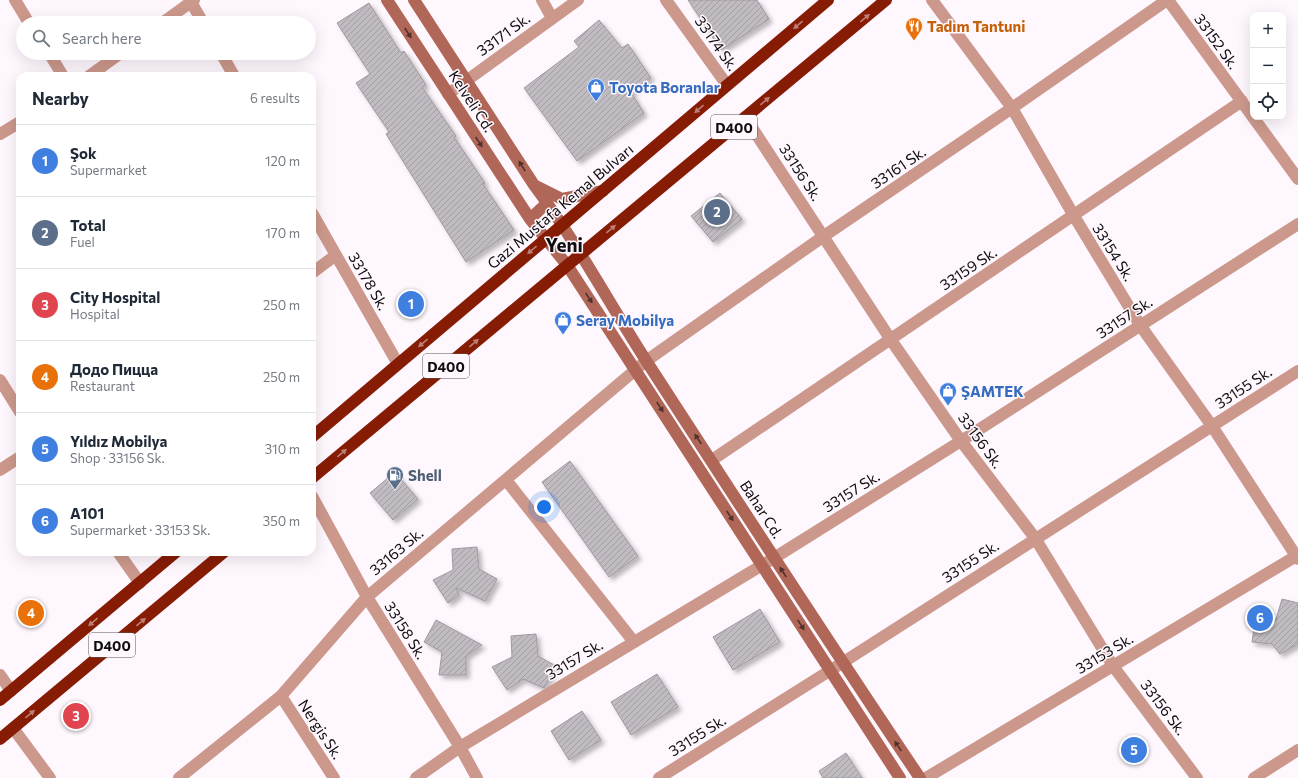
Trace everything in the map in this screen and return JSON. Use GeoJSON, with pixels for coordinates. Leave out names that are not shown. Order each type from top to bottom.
{"type":"FeatureCollection","features":[{"type":"Feature","properties":{"kind":"highway","name":"Gazi Mustafa Kemal Bulvarı"},"geometry":{"type":"LineString","coordinates":[[316,434],[828,0]]}},
{"type":"Feature","properties":{"kind":"highway","name":"D400"},"geometry":{"type":"LineString","coordinates":[[316,475],[886,0]]}},
{"type":"Feature","properties":{"kind":"highway","name":"D400"},"geometry":{"type":"LineString","coordinates":[[0,700],[171,556]]}},
{"type":"Feature","properties":{"kind":"highway","name":"D400"},"geometry":{"type":"LineString","coordinates":[[0,739],[219,556]]}},
{"type":"Feature","properties":{"kind":"street"},"geometry":{"type":"LineString","coordinates":[[15,0],[25,16]]}},
{"type":"Feature","properties":{"kind":"street","name":"Kelveli Cd."},"geometry":{"type":"LineString","coordinates":[[387,0],[530,218],[568,266]]}},
{"type":"Feature","properties":{"kind":"street","name":"Kelveli Cd."},"geometry":{"type":"LineString","coordinates":[[414,0],[534,185],[581,254]]}},
{"type":"Feature","properties":{"kind":"street"},"geometry":{"type":"LineString","coordinates":[[542,0],[552,18]]}},
{"type":"Feature","properties":{"kind":"street","name":"33171 Sk."},"geometry":{"type":"LineString","coordinates":[[448,94],[578,0]]}},
{"type":"Feature","properties":{"kind":"street","name":"33174 Sk."},"geometry":{"type":"LineString","coordinates":[[666,0],[727,85]]}},
{"type":"Feature","properties":{"kind":"street","name":"33154 Sk."},"geometry":{"type":"LineString","coordinates":[[932,0],[1012,108],[1074,216],[1140,325],[1212,426],[1297,557]]}},
{"type":"Feature","properties":{"kind":"street","name":"33161 Sk."},"geometry":{"type":"LineString","coordinates":[[646,361],[824,236],[1168,0]]}},
{"type":"Feature","properties":{"kind":"street","name":"33152 Sk."},"geometry":{"type":"LineString","coordinates":[[1168,0],[1298,179]]}},
{"type":"Feature","properties":{"kind":"street"},"geometry":{"type":"LineString","coordinates":[[172,16],[192,1],[200,16]]}},
{"type":"Feature","properties":{"kind":"street"},"geometry":{"type":"LineString","coordinates":[[53,60],[61,72]]}},
{"type":"Feature","properties":{"kind":"street"},"geometry":{"type":"LineString","coordinates":[[95,72],[111,60]]}},
{"type":"Feature","properties":{"kind":"street"},"geometry":{"type":"LineString","coordinates":[[224,60],[232,72]]}},
{"type":"Feature","properties":{"kind":"street","name":"33159 Sk."},"geometry":{"type":"LineString","coordinates":[[712,460],[1242,101]]}},
{"type":"Feature","properties":{"kind":"street","name":"33156 Sk."},"geometry":{"type":"LineString","coordinates":[[745,117],[891,340],[961,441],[1035,538],[1113,666],[1197,778]]}},
{"type":"Feature","properties":{"kind":"street"},"geometry":{"type":"LineString","coordinates":[[0,134],[16,124]]}},
{"type":"Feature","properties":{"kind":"street"},"geometry":{"type":"LineString","coordinates":[[534,185],[562,199],[603,191]]}},
{"type":"Feature","properties":{"kind":"street"},"geometry":{"type":"LineString","coordinates":[[530,218],[547,203]]}},
{"type":"Feature","properties":{"kind":"street","name":"33178 Sk."},"geometry":{"type":"LineString","coordinates":[[316,220],[398,364]]}},
{"type":"Feature","properties":{"kind":"street","name":"33157 Sk."},"geometry":{"type":"LineString","coordinates":[[416,778],[460,747],[774,558],[961,441],[1298,224]]}},
{"type":"Feature","properties":{"kind":"street","name":"Bahar Cd."},"geometry":{"type":"LineString","coordinates":[[581,254],[646,361],[712,460],[842,663],[920,778]]}},
{"type":"Feature","properties":{"kind":"street"},"geometry":{"type":"LineString","coordinates":[[316,270],[336,255]]}},
{"type":"Feature","properties":{"kind":"street","name":"Bahar Cd."},"geometry":{"type":"LineString","coordinates":[[568,266],[900,778]]}},
{"type":"Feature","properties":{"kind":"street","name":"33163 Sk."},"geometry":{"type":"LineString","coordinates":[[179,778],[281,696],[367,597],[646,361]]}},
{"type":"Feature","properties":{"kind":"street","name":"33155 Sk."},"geometry":{"type":"LineString","coordinates":[[660,778],[830,671],[1298,370]]}},
{"type":"Feature","properties":{"kind":"street"},"geometry":{"type":"LineString","coordinates":[[0,380],[16,406]]}},
{"type":"Feature","properties":{"kind":"street"},"geometry":{"type":"LineString","coordinates":[[0,470],[16,460]]}},
{"type":"Feature","properties":{"kind":"street"},"geometry":{"type":"LineString","coordinates":[[506,480],[634,642]]}},
{"type":"Feature","properties":{"kind":"street","name":"33158 Sk."},"geometry":{"type":"LineString","coordinates":[[316,503],[367,597],[478,778]]}},
{"type":"Feature","properties":{"kind":"street"},"geometry":{"type":"LineString","coordinates":[[121,556],[140,583]]}},
{"type":"Feature","properties":{"kind":"street","name":"33153 Sk."},"geometry":{"type":"LineString","coordinates":[[926,778],[1297,557]]}},
{"type":"Feature","properties":{"kind":"street"},"geometry":{"type":"LineString","coordinates":[[0,675],[12,691]]}},
{"type":"Feature","properties":{"kind":"street","name":"Nergis Sk."},"geometry":{"type":"LineString","coordinates":[[281,696],[334,778]]}},
{"type":"Feature","properties":{"kind":"street"},"geometry":{"type":"LineString","coordinates":[[13,728],[50,778]]}},
{"type":"Feature","properties":{"kind":"street"},"geometry":{"type":"LineString","coordinates":[[1254,778],[1298,750]]}},
{"type":"Feature","properties":{"kind":"building"},"geometry":{"type":"Polygon","coordinates":[[[688,0],[757,0],[769,19],[721,50],[688,0]]]}},
{"type":"Feature","properties":{"kind":"building"},"geometry":{"type":"Polygon","coordinates":[[[369,3],[401,53],[404,51],[426,85],[422,87],[456,136],[454,137],[514,230],[466,262],[386,134],[389,132],[356,83],[370,74],[337,23],[369,3]]]}},
{"type":"Feature","properties":{"kind":"building","name":"Toyota Boranlar"},"geometry":{"type":"Polygon","coordinates":[[[599,20],[622,48],[628,44],[651,78],[631,92],[644,113],[577,161],[524,88],[579,47],[574,41],[599,20]]]}},
{"type":"Feature","properties":{"kind":"building"},"geometry":{"type":"Polygon","coordinates":[[[720,193],[742,219],[713,242],[691,216],[720,193]]]}},
{"type":"Feature","properties":{"kind":"building"},"geometry":{"type":"Polygon","coordinates":[[[570,461],[638,556],[609,577],[542,482],[570,461]]]}},
{"type":"Feature","properties":{"kind":"building"},"geometry":{"type":"Polygon","coordinates":[[[395,472],[418,499],[393,520],[370,493],[395,472]]]}},
{"type":"Feature","properties":{"kind":"building"},"geometry":{"type":"Polygon","coordinates":[[[477,547],[479,569],[497,579],[485,601],[456,588],[459,595],[448,603],[433,580],[453,570],[452,549],[477,547]]]}},
{"type":"Feature","properties":{"kind":"building"},"geometry":{"type":"Polygon","coordinates":[[[1282,599],[1298,603],[1298,644],[1280,654],[1272,644],[1252,642],[1256,615],[1276,619],[1282,599]]]}},
{"type":"Feature","properties":{"kind":"building"},"geometry":{"type":"Polygon","coordinates":[[[760,609],[780,642],[733,670],[713,637],[760,609]]]}},
{"type":"Feature","properties":{"kind":"building"},"geometry":{"type":"Polygon","coordinates":[[[436,620],[482,645],[466,656],[466,675],[439,675],[442,652],[424,642],[436,620]]]}},
{"type":"Feature","properties":{"kind":"building"},"geometry":{"type":"Polygon","coordinates":[[[536,634],[538,656],[556,666],[544,688],[523,679],[507,690],[492,667],[512,657],[511,636],[536,634]]]}},
{"type":"Feature","properties":{"kind":"building"},"geometry":{"type":"Polygon","coordinates":[[[657,674],[678,707],[631,735],[611,702],[657,674]]]}},
{"type":"Feature","properties":{"kind":"building"},"geometry":{"type":"Polygon","coordinates":[[[582,711],[601,740],[569,760],[551,731],[582,711]]]}},
{"type":"Feature","properties":{"kind":"building"},"geometry":{"type":"Polygon","coordinates":[[[846,753],[862,778],[823,778],[819,771],[846,753]]]}},
{"type":"Feature","properties":{"kind":"place","name":"Tadım Tantuni"},"geometry":{"type":"Point","coordinates":[914,41]}},
{"type":"Feature","properties":{"kind":"place","name":"Toyota Boranlar"},"geometry":{"type":"Point","coordinates":[596,102]}},
{"type":"Feature","properties":{"kind":"place","name":"Total"},"geometry":{"type":"Point","coordinates":[717,212]}},
{"type":"Feature","properties":{"kind":"place","name":"Şok"},"geometry":{"type":"Point","coordinates":[411,304]}},
{"type":"Feature","properties":{"kind":"place","name":"Seray Mobilya"},"geometry":{"type":"Point","coordinates":[563,335]}},
{"type":"Feature","properties":{"kind":"place","name":"ŞAMTEK"},"geometry":{"type":"Point","coordinates":[948,406]}},
{"type":"Feature","properties":{"kind":"place","name":"Shell"},"geometry":{"type":"Point","coordinates":[395,490]}},
{"type":"Feature","properties":{"kind":"place","name":"Додо Пицца"},"geometry":{"type":"Point","coordinates":[31,613]}},
{"type":"Feature","properties":{"kind":"place","name":"A101"},"geometry":{"type":"Point","coordinates":[1260,618]}},
{"type":"Feature","properties":{"kind":"place","name":"City Hospital"},"geometry":{"type":"Point","coordinates":[76,716]}},
{"type":"Feature","properties":{"kind":"place","name":"Yıldız Mobilya"},"geometry":{"type":"Point","coordinates":[1134,750]}},
{"type":"Feature","properties":{"kind":"district","name":"Yeni"},"geometry":{"type":"Point","coordinates":[564,244]}}]}
